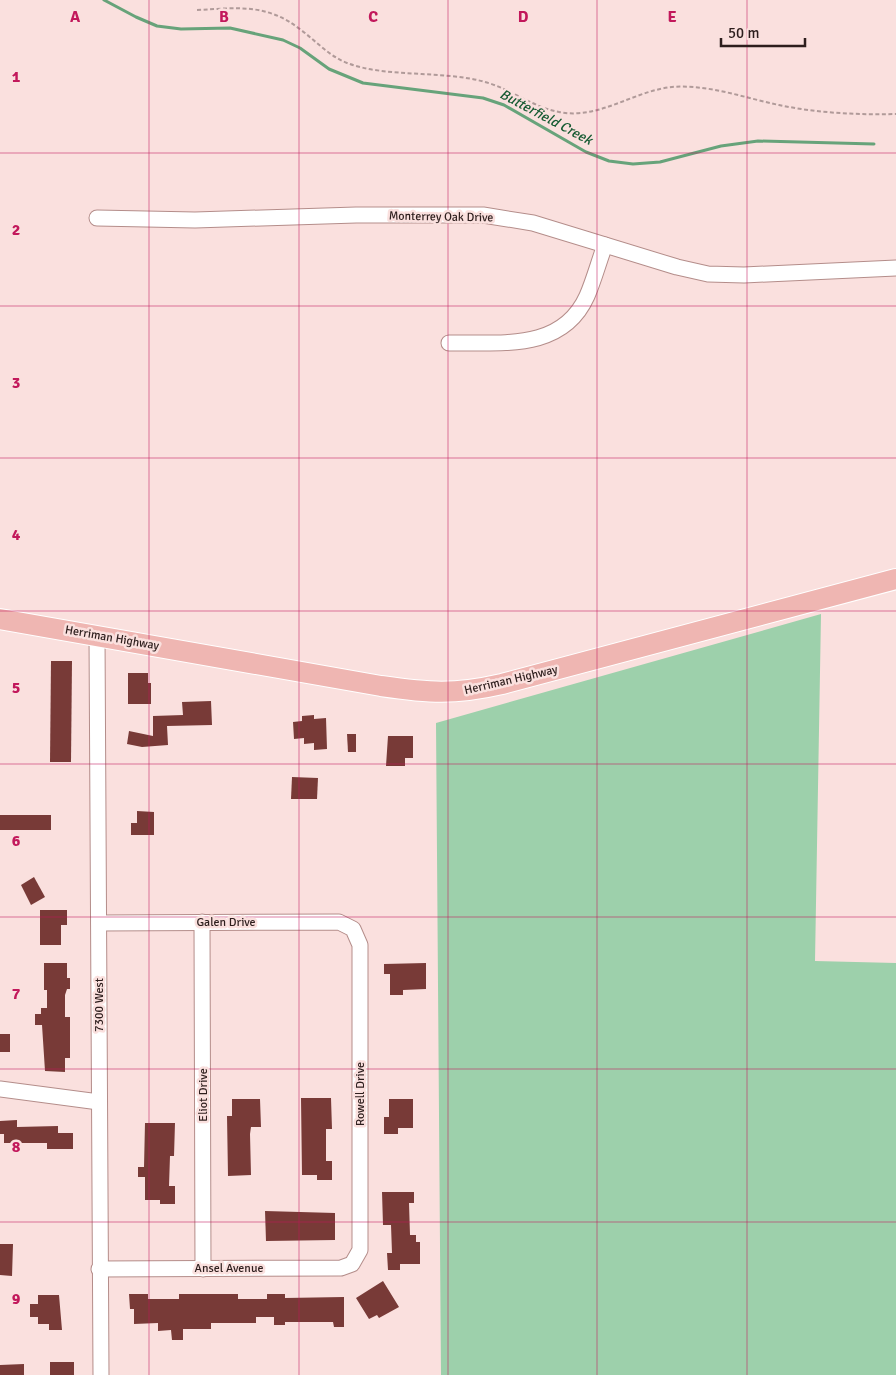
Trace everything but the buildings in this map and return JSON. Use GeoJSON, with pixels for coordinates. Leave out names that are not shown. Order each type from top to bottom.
{"type":"FeatureCollection","features":[{"type":"Feature","properties":{"kind":"main road","name":"Herriman Highway"},"geometry":{"type":"LineString","coordinates":[[0,619],[381,686],[431,693],[454,693],[502,684],[896,579]]}},
{"type":"Feature","properties":{"kind":"street","name":"Monterrey Oak Drive"},"geometry":{"type":"LineString","coordinates":[[97,218],[195,220],[356,215],[483,215],[533,223],[708,274],[744,275],[896,268]]}},
{"type":"Feature","properties":{"kind":"street"},"geometry":{"type":"LineString","coordinates":[[449,343],[535,340],[563,328],[587,297],[605,245]]}},
{"type":"Feature","properties":{"kind":"street","name":"7300 West"},"geometry":{"type":"LineString","coordinates":[[98,635],[99,1269],[101,1375]]}},
{"type":"Feature","properties":{"kind":"street","name":"Eliot Drive"},"geometry":{"type":"LineString","coordinates":[[202,922],[203,1268]]}},
{"type":"Feature","properties":{"kind":"street","name":"Galen Drive"},"geometry":{"type":"LineString","coordinates":[[99,923],[339,922],[352,929]]}},
{"type":"Feature","properties":{"kind":"street","name":"Rowell Drive"},"geometry":{"type":"LineString","coordinates":[[352,929],[360,945],[360,1250],[356,1260]]}},
{"type":"Feature","properties":{"kind":"street"},"geometry":{"type":"LineString","coordinates":[[0,1089],[99,1102]]}},
{"type":"Feature","properties":{"kind":"street","name":"Ansel Avenue"},"geometry":{"type":"LineString","coordinates":[[99,1269],[341,1268],[356,1260]]}},
{"type":"Feature","properties":{"kind":"path"},"geometry":{"type":"LineString","coordinates":[[197,10],[245,7],[271,12],[290,22],[328,52],[347,63],[372,68],[487,82],[531,104],[559,112],[585,113],[660,89],[684,87],[708,89],[781,106],[817,111],[896,114]]}},
{"type":"Feature","properties":{"kind":"green space"},"geometry":{"type":"Polygon","coordinates":[[[821,614],[815,961],[896,963],[896,1375],[441,1375],[436,723],[821,614]]]}},
{"type":"Feature","properties":{"kind":"waterway","name":"Butterfield Creek"},"geometry":{"type":"LineString","coordinates":[[104,0],[157,26],[181,29],[230,28],[283,40],[300,48],[329,69],[363,83],[483,98],[504,105],[586,152],[609,161],[633,164],[660,162],[721,146],[758,141],[874,144]]}}]}
